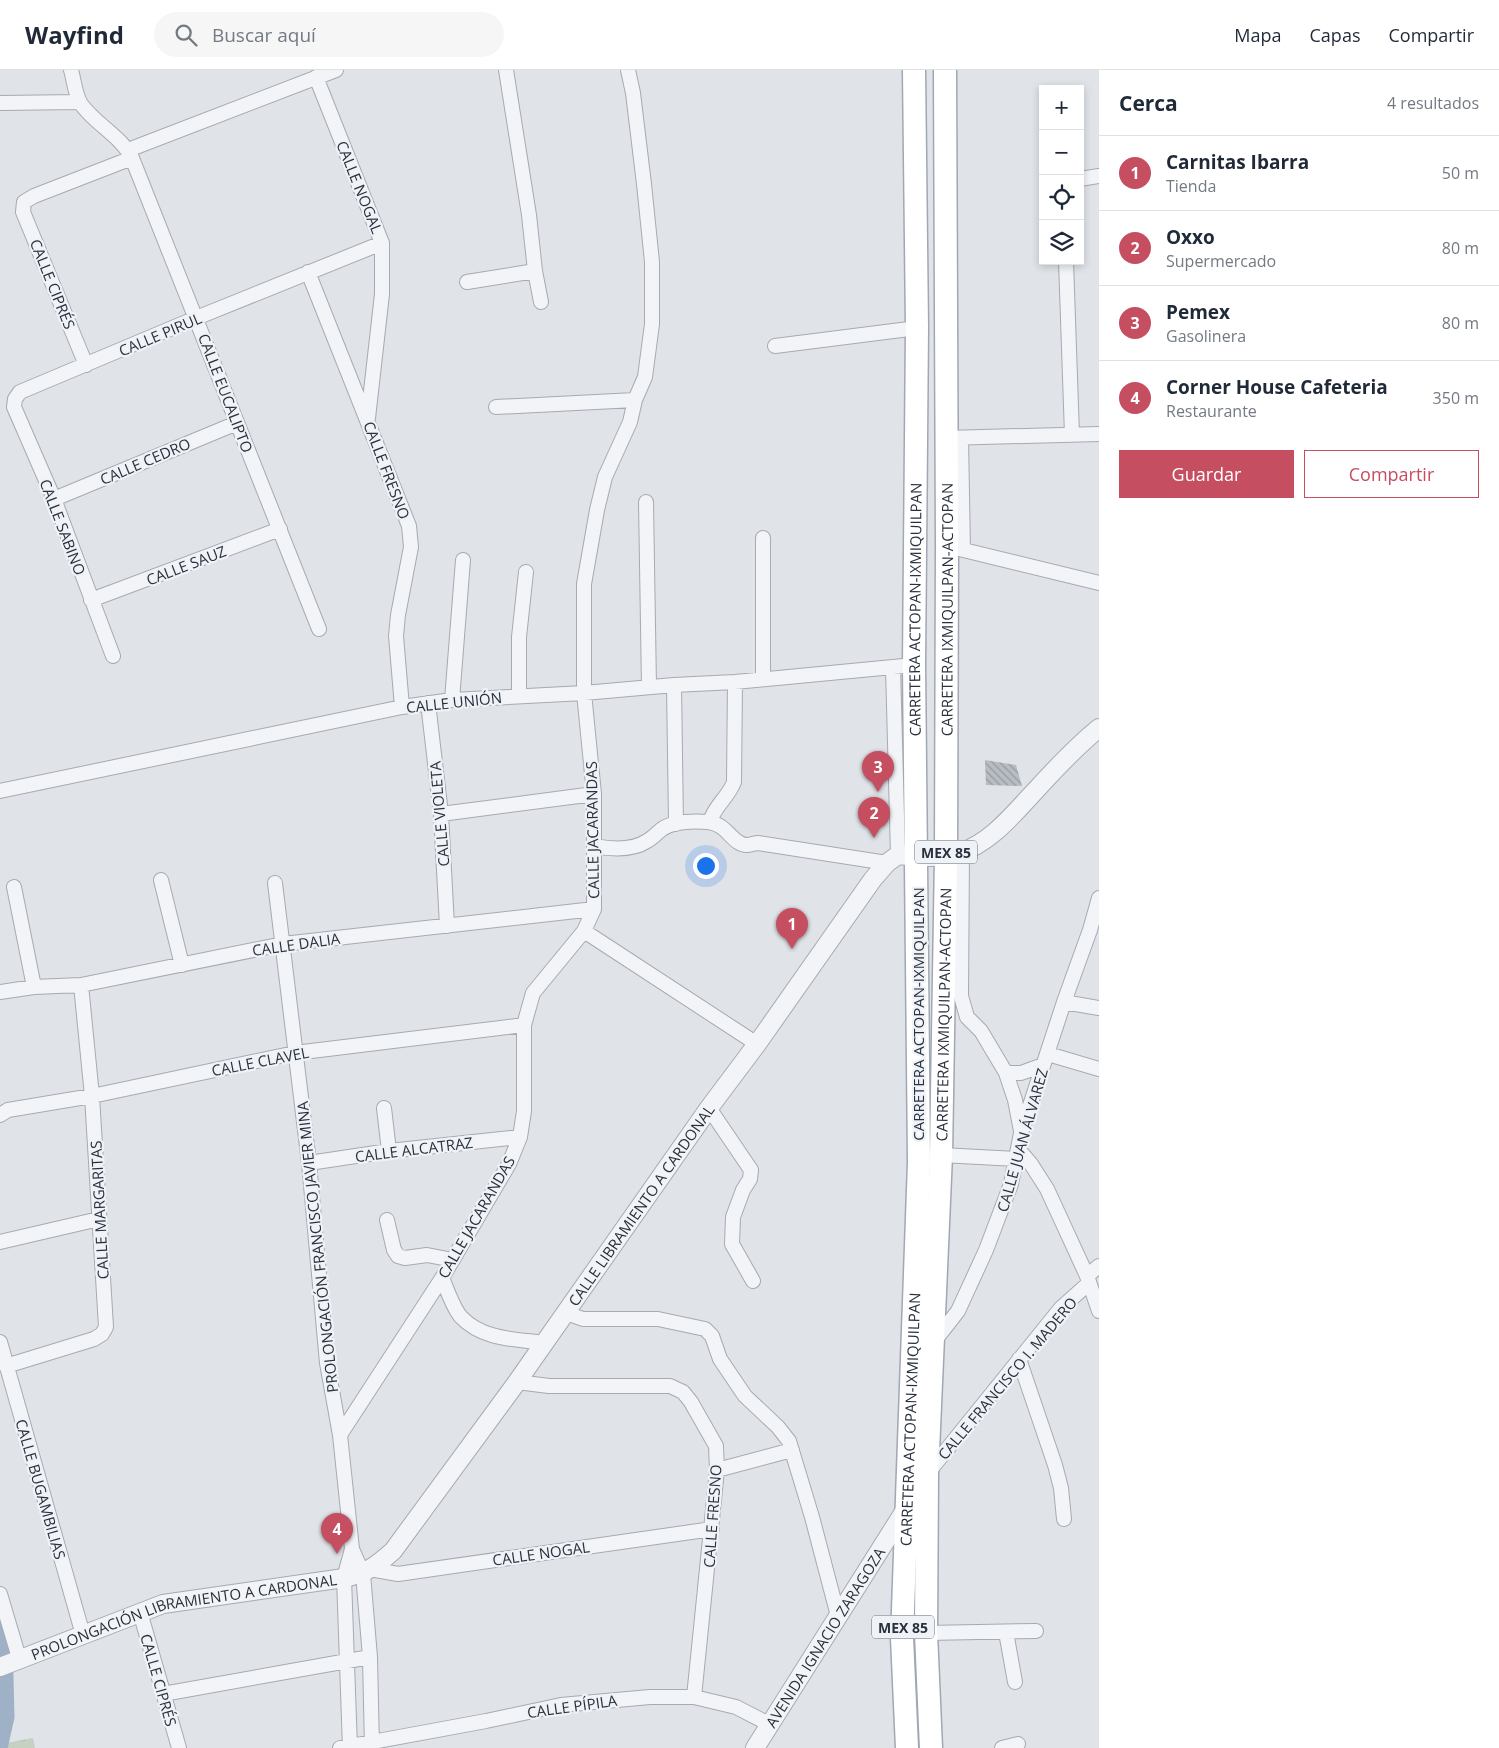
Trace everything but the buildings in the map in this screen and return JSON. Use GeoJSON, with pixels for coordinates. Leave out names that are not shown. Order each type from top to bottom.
{"type":"FeatureCollection","features":[{"type":"Feature","properties":{"kind":"main road","name":"CARRETERA ACTOPAN-IXMIQUILPAN"},"geometry":{"type":"LineString","coordinates":[[907,1748],[902,1638],[919,1162],[901,858],[904,666],[917,328],[914,70]]}},
{"type":"Feature","properties":{"kind":"main road","name":"CARRETERA IXMIQUILPAN-ACTOPAN"},"geometry":{"type":"LineString","coordinates":[[930,1748],[926,1633],[927,1474],[954,854],[955,548],[945,70]]}},
{"type":"Feature","properties":{"kind":"street"},"geometry":{"type":"LineString","coordinates":[[71,70],[80,102],[130,154],[336,70]]}},
{"type":"Feature","properties":{"kind":"street"},"geometry":{"type":"LineString","coordinates":[[506,70],[541,302]]}},
{"type":"Feature","properties":{"kind":"street","name":"CALLE JACARANDAS"},"geometry":{"type":"LineString","coordinates":[[340,1435],[442,1278],[510,1164],[520,1137],[524,1111],[524,1025],[533,992],[584,931],[594,909],[594,794],[584,693],[584,584],[605,476],[630,422],[635,400],[645,377],[652,324],[652,262],[633,93],[628,70]]}},
{"type":"Feature","properties":{"kind":"street","name":"CALLE NOGAL"},"geometry":{"type":"LineString","coordinates":[[316,77],[382,243],[382,294],[368,420]]}},
{"type":"Feature","properties":{"kind":"street"},"geometry":{"type":"LineString","coordinates":[[0,103],[80,102]]}},
{"type":"Feature","properties":{"kind":"street","name":"CALLE CIPRÉS"},"geometry":{"type":"LineString","coordinates":[[86,365],[23,212],[24,202],[130,154]]}},
{"type":"Feature","properties":{"kind":"street","name":"CALLE EUCALIPTO"},"geometry":{"type":"LineString","coordinates":[[130,154],[319,629]]}},
{"type":"Feature","properties":{"kind":"street"},"geometry":{"type":"LineString","coordinates":[[1084,178],[1099,176]]}},
{"type":"Feature","properties":{"kind":"street","name":"CALLE PIRUL"},"geometry":{"type":"LineString","coordinates":[[15,399],[20,392],[382,243]]}},
{"type":"Feature","properties":{"kind":"street"},"geometry":{"type":"LineString","coordinates":[[1066,265],[1072,435]]}},
{"type":"Feature","properties":{"kind":"street"},"geometry":{"type":"LineString","coordinates":[[467,282],[535,271]]}},
{"type":"Feature","properties":{"kind":"street","name":"CALLE FRESNO"},"geometry":{"type":"LineString","coordinates":[[308,272],[409,526],[411,547],[398,615],[396,636],[402,707]]}},
{"type":"Feature","properties":{"kind":"street"},"geometry":{"type":"LineString","coordinates":[[775,346],[917,328]]}},
{"type":"Feature","properties":{"kind":"street","name":"CALLE SABINO"},"geometry":{"type":"LineString","coordinates":[[15,399],[14,407],[54,499],[112,656]]}},
{"type":"Feature","properties":{"kind":"street"},"geometry":{"type":"LineString","coordinates":[[496,407],[635,400]]}},
{"type":"Feature","properties":{"kind":"street","name":"CALLE CEDRO"},"geometry":{"type":"LineString","coordinates":[[54,499],[237,423]]}},
{"type":"Feature","properties":{"kind":"street"},"geometry":{"type":"LineString","coordinates":[[953,438],[1099,434]]}},
{"type":"Feature","properties":{"kind":"street"},"geometry":{"type":"LineString","coordinates":[[646,502],[649,687]]}},
{"type":"Feature","properties":{"kind":"street","name":"CALLE SAUZ"},"geometry":{"type":"LineString","coordinates":[[91,600],[280,529]]}},
{"type":"Feature","properties":{"kind":"street"},"geometry":{"type":"LineString","coordinates":[[763,538],[763,678]]}},
{"type":"Feature","properties":{"kind":"street"},"geometry":{"type":"LineString","coordinates":[[955,548],[1099,582]]}},
{"type":"Feature","properties":{"kind":"street"},"geometry":{"type":"LineString","coordinates":[[452,700],[463,560]]}},
{"type":"Feature","properties":{"kind":"street"},"geometry":{"type":"LineString","coordinates":[[519,695],[519,637],[526,572]]}},
{"type":"Feature","properties":{"kind":"street","name":"CALLE UNIÓN"},"geometry":{"type":"LineString","coordinates":[[0,791],[428,703],[519,695],[584,693],[735,682],[904,666]]}},
{"type":"Feature","properties":{"kind":"street"},"geometry":{"type":"LineString","coordinates":[[710,822],[712,813],[730,793],[734,782],[735,682]]}},
{"type":"Feature","properties":{"kind":"street"},"geometry":{"type":"LineString","coordinates":[[674,685],[676,824]]}},
{"type":"Feature","properties":{"kind":"street","name":"CALLE VIOLETA"},"geometry":{"type":"LineString","coordinates":[[428,703],[441,814],[448,926]]}},
{"type":"Feature","properties":{"kind":"street"},"geometry":{"type":"LineString","coordinates":[[594,846],[610,849],[631,847],[646,842],[664,828],[676,824],[684,822],[710,822],[725,828],[736,842],[746,845],[758,843],[901,858],[954,854],[984,841],[1002,825],[1077,746],[1099,728]]}},
{"type":"Feature","properties":{"kind":"street"},"geometry":{"type":"LineString","coordinates":[[441,814],[594,794]]}},
{"type":"Feature","properties":{"kind":"street"},"geometry":{"type":"LineString","coordinates":[[954,854],[961,996],[967,1017],[981,1031],[1006,1073],[1015,1100],[1021,1133]]}},
{"type":"Feature","properties":{"kind":"street","name":"CALLE LIBRAMIENTO A CARDONAL"},"geometry":{"type":"LineString","coordinates":[[366,1571],[393,1550],[517,1382],[709,1108],[758,1044],[873,880],[901,858]]}},
{"type":"Feature","properties":{"kind":"street"},"geometry":{"type":"LineString","coordinates":[[161,880],[182,965]]}},
{"type":"Feature","properties":{"kind":"street","name":"PROLONGACIÓN FRANCISCO JAVIER MINA"},"geometry":{"type":"LineString","coordinates":[[275,883],[308,1163],[327,1363],[340,1435],[352,1549],[344,1578],[346,1747]]}},
{"type":"Feature","properties":{"kind":"street"},"geometry":{"type":"LineString","coordinates":[[14,887],[34,987]]}},
{"type":"Feature","properties":{"kind":"street","name":"CALLE JUAN ÁLVAREZ"},"geometry":{"type":"LineString","coordinates":[[932,1343],[958,1311],[986,1250],[1011,1184],[1021,1133],[1090,930],[1099,898]]}},
{"type":"Feature","properties":{"kind":"street","name":"CALLE DALIA"},"geometry":{"type":"LineString","coordinates":[[0,992],[34,987],[81,985],[283,944],[594,909]]}},
{"type":"Feature","properties":{"kind":"street"},"geometry":{"type":"LineString","coordinates":[[584,931],[758,1044]]}},
{"type":"Feature","properties":{"kind":"street","name":"CALLE MARGARITAS"},"geometry":{"type":"LineString","coordinates":[[6,1366],[94,1338],[102,1334],[106,1326],[92,1096],[81,985]]}},
{"type":"Feature","properties":{"kind":"street"},"geometry":{"type":"LineString","coordinates":[[1064,1002],[1099,1008]]}},
{"type":"Feature","properties":{"kind":"street","name":"CALLE CLAVEL"},"geometry":{"type":"LineString","coordinates":[[0,1115],[8,1110],[92,1096],[295,1053],[524,1025]]}},
{"type":"Feature","properties":{"kind":"street"},"geometry":{"type":"LineString","coordinates":[[1006,1073],[1021,1073],[1046,1059],[1099,1069]]}},
{"type":"Feature","properties":{"kind":"street"},"geometry":{"type":"LineString","coordinates":[[384,1108],[389,1151]]}},
{"type":"Feature","properties":{"kind":"street"},"geometry":{"type":"LineString","coordinates":[[709,1108],[751,1170],[750,1180],[743,1190],[733,1217],[732,1244],[753,1281]]}},
{"type":"Feature","properties":{"kind":"street","name":"CALLE ALCATRAZ"},"geometry":{"type":"LineString","coordinates":[[308,1163],[389,1151],[520,1137]]}},
{"type":"Feature","properties":{"kind":"street"},"geometry":{"type":"LineString","coordinates":[[941,1155],[1018,1155],[1032,1164],[1047,1189],[1097,1302]]}},
{"type":"Feature","properties":{"kind":"street"},"geometry":{"type":"LineString","coordinates":[[0,1242],[99,1220]]}},
{"type":"Feature","properties":{"kind":"street"},"geometry":{"type":"LineString","coordinates":[[388,1220],[394,1250],[398,1256],[405,1258],[427,1255],[453,1260]]}},
{"type":"Feature","properties":{"kind":"street","name":"CALLE FRANCISCO I. MADERO"},"geometry":{"type":"LineString","coordinates":[[927,1474],[1061,1308],[1099,1266]]}},
{"type":"Feature","properties":{"kind":"street"},"geometry":{"type":"LineString","coordinates":[[442,1278],[460,1316],[479,1331],[498,1338],[545,1342]]}},
{"type":"Feature","properties":{"kind":"street"},"geometry":{"type":"LineString","coordinates":[[566,1313],[583,1319],[658,1319],[705,1329],[712,1336],[720,1359],[744,1396],[778,1427],[789,1441],[838,1616]]}},
{"type":"Feature","properties":{"kind":"street","name":"CALLE BUGAMBILIAS"},"geometry":{"type":"LineString","coordinates":[[0,1342],[82,1635]]}},
{"type":"Feature","properties":{"kind":"street"},"geometry":{"type":"LineString","coordinates":[[1019,1359],[1056,1465],[1061,1488],[1064,1519]]}},
{"type":"Feature","properties":{"kind":"street","name":"CALLE FRESNO"},"geometry":{"type":"LineString","coordinates":[[517,1382],[549,1386],[670,1386],[683,1392],[691,1402],[716,1446],[717,1470],[712,1529],[694,1697]]}},
{"type":"Feature","properties":{"kind":"street"},"geometry":{"type":"LineString","coordinates":[[717,1470],[792,1450]]}},
{"type":"Feature","properties":{"kind":"street","name":"AVENIDA IGNACIO ZARAGOZA"},"geometry":{"type":"LineString","coordinates":[[756,1748],[769,1724],[927,1474]]}},
{"type":"Feature","properties":{"kind":"street","name":"CALLE NOGAL"},"geometry":{"type":"LineString","coordinates":[[366,1571],[398,1574],[712,1529]]}},
{"type":"Feature","properties":{"kind":"street","name":"PROLONGACIÓN FRANCISCO JAVIER MINA"},"geometry":{"type":"LineString","coordinates":[[352,1549],[366,1571],[372,1745]]}},
{"type":"Feature","properties":{"kind":"street","name":"PROLONGACIÓN LIBRAMIENTO A CARDONAL"},"geometry":{"type":"LineString","coordinates":[[9,1662],[163,1604],[344,1578],[366,1571]]}},
{"type":"Feature","properties":{"kind":"street"},"geometry":{"type":"LineString","coordinates":[[0,1594],[9,1662]]}},
{"type":"Feature","properties":{"kind":"street","name":"CALLE CIPRÉS"},"geometry":{"type":"LineString","coordinates":[[140,1612],[179,1748]]}},
{"type":"Feature","properties":{"kind":"street"},"geometry":{"type":"LineString","coordinates":[[926,1633],[1036,1631]]}},
{"type":"Feature","properties":{"kind":"street"},"geometry":{"type":"LineString","coordinates":[[1006,1632],[1015,1682]]}},
{"type":"Feature","properties":{"kind":"street"},"geometry":{"type":"LineString","coordinates":[[163,1694],[370,1657]]}},
{"type":"Feature","properties":{"kind":"street","name":"CALLE PÍPILA"},"geometry":{"type":"LineString","coordinates":[[346,1747],[372,1745],[561,1704],[650,1696],[694,1697],[736,1707],[769,1724]]}},
{"type":"Feature","properties":{"kind":"street"},"geometry":{"type":"LineString","coordinates":[[1002,1748],[1018,1744]]}},
{"type":"Feature","properties":{"kind":"green space"},"geometry":{"type":"Polygon","coordinates":[[[33,1738],[35,1748],[0,1748],[1,1744],[33,1738]]]}},
{"type":"Feature","properties":{"kind":"waterway"},"geometry":{"type":"LineString","coordinates":[[0,1621],[5,1638],[7,1717],[0,1748]]}},
{"type":"Feature","properties":{"kind":"place","name":"Pemex"},"geometry":{"type":"Point","coordinates":[878,792]}},
{"type":"Feature","properties":{"kind":"place","name":"Oxxo"},"geometry":{"type":"Point","coordinates":[874,838]}},
{"type":"Feature","properties":{"kind":"place","name":"Carnitas Ibarra"},"geometry":{"type":"Point","coordinates":[792,949]}},
{"type":"Feature","properties":{"kind":"place","name":"Corner House Cafeteria"},"geometry":{"type":"Point","coordinates":[337,1554]}}]}
